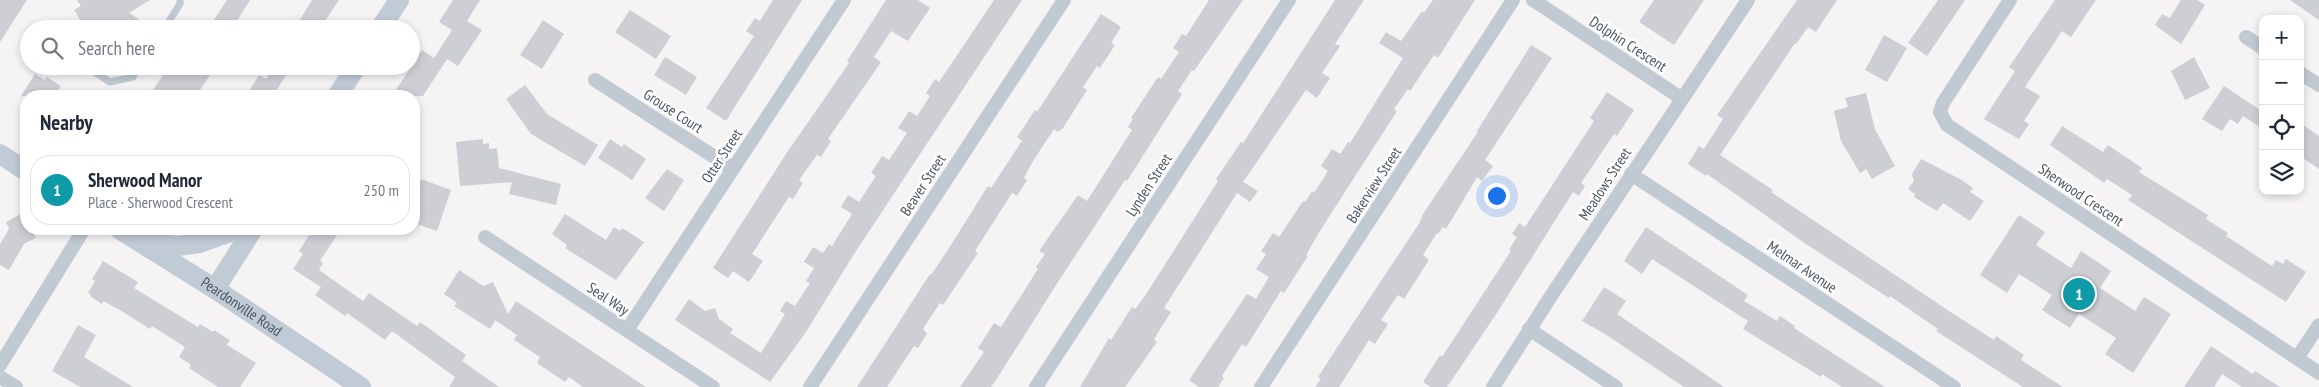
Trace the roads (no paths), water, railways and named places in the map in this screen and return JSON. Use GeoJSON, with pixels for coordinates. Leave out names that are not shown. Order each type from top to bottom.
{"type":"FeatureCollection","features":[{"type":"Feature","properties":{"kind":"main road"},"geometry":{"type":"LineString","coordinates":[[386,20],[399,0]]}},
{"type":"Feature","properties":{"kind":"main road"},"geometry":{"type":"LineString","coordinates":[[341,90],[350,75]]}},
{"type":"Feature","properties":{"kind":"main road"},"geometry":{"type":"LineString","coordinates":[[0,154],[20,167]]}},
{"type":"Feature","properties":{"kind":"main road","name":"Peardonville Road"},"geometry":{"type":"LineString","coordinates":[[129,235],[215,289],[361,387]]}},
{"type":"Feature","properties":{"kind":"main road"},"geometry":{"type":"LineString","coordinates":[[131,235],[178,246],[199,243],[221,235]]}},
{"type":"Feature","properties":{"kind":"main road"},"geometry":{"type":"LineString","coordinates":[[215,289],[249,235]]}},
{"type":"Feature","properties":{"kind":"street","name":"Otter Street"},"geometry":{"type":"LineString","coordinates":[[627,330],[844,0]]}},
{"type":"Feature","properties":{"kind":"street","name":"Beaver Street"},"geometry":{"type":"LineString","coordinates":[[810,387],[1064,0]]}},
{"type":"Feature","properties":{"kind":"street","name":"Lynden Street"},"geometry":{"type":"LineString","coordinates":[[1036,387],[1289,0]]}},
{"type":"Feature","properties":{"kind":"street","name":"Bakerview Street"},"geometry":{"type":"LineString","coordinates":[[1261,387],[1513,0]]}},
{"type":"Feature","properties":{"kind":"street","name":"Dolphin Crescent"},"geometry":{"type":"LineString","coordinates":[[1533,0],[1681,98]]}},
{"type":"Feature","properties":{"kind":"street","name":"Meadows Street"},"geometry":{"type":"LineString","coordinates":[[1493,387],[1681,98],[1748,0]]}},
{"type":"Feature","properties":{"kind":"street","name":"Sherwood Crescent"},"geometry":{"type":"LineString","coordinates":[[2010,0],[1949,92],[1940,112],[1943,120],[1954,130],[2319,373]]}},
{"type":"Feature","properties":{"kind":"street"},"geometry":{"type":"LineString","coordinates":[[2246,37],[2259,45]]}},
{"type":"Feature","properties":{"kind":"street"},"geometry":{"type":"LineString","coordinates":[[2304,76],[2319,85]]}},
{"type":"Feature","properties":{"kind":"street","name":"Grouse Court"},"geometry":{"type":"LineString","coordinates":[[595,80],[733,169]]}},
{"type":"Feature","properties":{"kind":"street","name":"Melmar Avenue"},"geometry":{"type":"LineString","coordinates":[[1631,174],[1954,387]]}},
{"type":"Feature","properties":{"kind":"street"},"geometry":{"type":"LineString","coordinates":[[0,365],[80,235]]}},
{"type":"Feature","properties":{"kind":"street","name":"Seal Way"},"geometry":{"type":"LineString","coordinates":[[485,237],[712,387]]}},
{"type":"Feature","properties":{"kind":"street"},"geometry":{"type":"LineString","coordinates":[[2297,358],[2319,325]]}},
{"type":"Feature","properties":{"kind":"street"},"geometry":{"type":"LineString","coordinates":[[1529,329],[1616,387]]}},
{"type":"Feature","properties":{"kind":"street"},"geometry":{"type":"LineString","coordinates":[[0,377],[16,387]]}},
{"type":"Feature","properties":{"kind":"lane"},"geometry":{"type":"LineString","coordinates":[[170,20],[180,4],[180,0]]}},
{"type":"Feature","properties":{"kind":"lane"},"geometry":{"type":"LineString","coordinates":[[99,75],[110,82],[133,77],[134,75]]}},
{"type":"Feature","properties":{"kind":"place","name":"Sherwood Manor"},"geometry":{"type":"Point","coordinates":[2079,294]}}]}
